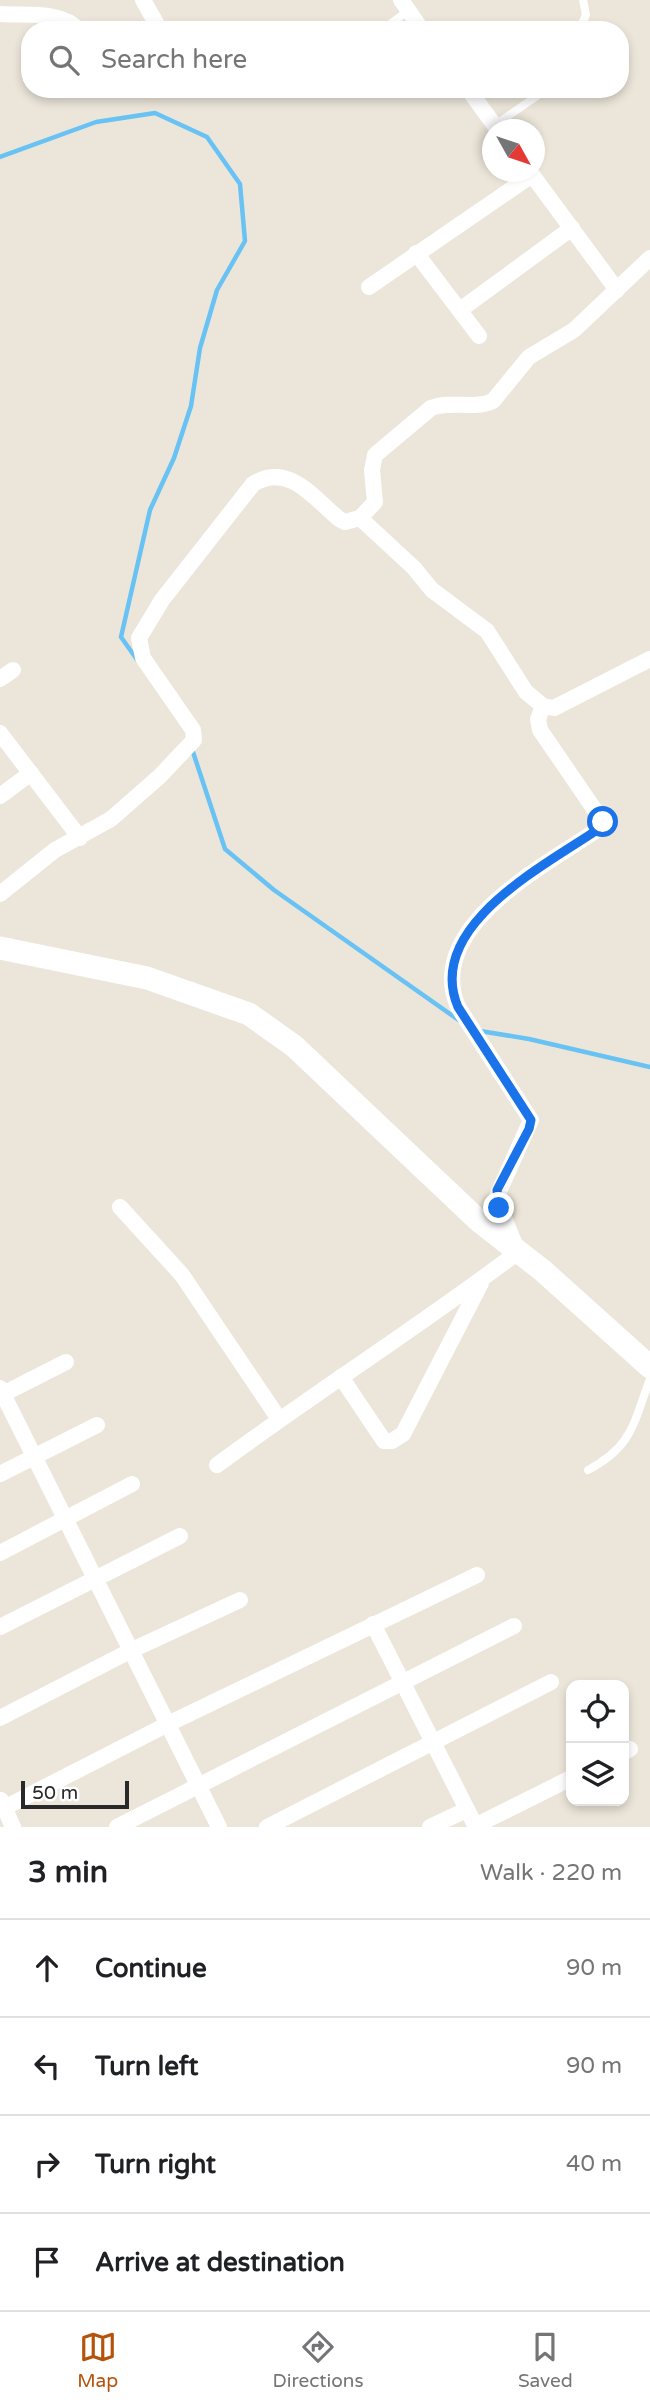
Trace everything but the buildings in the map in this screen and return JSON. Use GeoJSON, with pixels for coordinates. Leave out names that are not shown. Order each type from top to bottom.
{"type":"FeatureCollection","features":[{"type":"Feature","properties":{"kind":"main road"},"geometry":{"type":"LineString","coordinates":[[0,948],[147,978],[249,1014],[294,1046],[479,1221],[650,1367]]}},
{"type":"Feature","properties":{"kind":"street"},"geometry":{"type":"LineString","coordinates":[[143,0],[155,21]]}},
{"type":"Feature","properties":{"kind":"street"},"geometry":{"type":"LineString","coordinates":[[404,6],[415,21]]}},
{"type":"Feature","properties":{"kind":"street"},"geometry":{"type":"LineString","coordinates":[[0,15],[58,17],[71,21]]}},
{"type":"Feature","properties":{"kind":"street"},"geometry":{"type":"LineString","coordinates":[[475,98],[491,119]]}},
{"type":"Feature","properties":{"kind":"street"},"geometry":{"type":"LineString","coordinates":[[369,287],[518,182]]}},
{"type":"Feature","properties":{"kind":"street"},"geometry":{"type":"LineString","coordinates":[[538,182],[617,290]]}},
{"type":"Feature","properties":{"kind":"street"},"geometry":{"type":"LineString","coordinates":[[460,310],[572,228]]}},
{"type":"Feature","properties":{"kind":"street"},"geometry":{"type":"LineString","coordinates":[[416,253],[479,336]]}},
{"type":"Feature","properties":{"kind":"street"},"geometry":{"type":"LineString","coordinates":[[0,894],[55,850],[111,819],[160,776],[194,740],[193,730],[143,658],[139,638],[162,600],[245,494],[261,479],[281,475],[293,479],[339,519],[345,522],[360,518],[375,502],[372,470],[375,455],[431,408],[440,404],[478,405],[493,401],[529,357],[574,330],[650,258]]}},
{"type":"Feature","properties":{"kind":"street"},"geometry":{"type":"LineString","coordinates":[[360,518],[414,568],[432,590],[487,632],[522,687],[543,706],[554,708],[650,659]]}},
{"type":"Feature","properties":{"kind":"street"},"geometry":{"type":"LineString","coordinates":[[217,1465],[518,1252],[496,1198],[531,1120],[458,1007],[452,994],[452,980],[457,950],[472,923],[520,882],[597,830],[603,822],[540,730],[538,719],[543,706]]}},
{"type":"Feature","properties":{"kind":"street"},"geometry":{"type":"LineString","coordinates":[[0,733],[80,838]]}},
{"type":"Feature","properties":{"kind":"street"},"geometry":{"type":"LineString","coordinates":[[0,796],[31,773]]}},
{"type":"Feature","properties":{"kind":"street"},"geometry":{"type":"LineString","coordinates":[[120,1207],[182,1275],[279,1419]]}},
{"type":"Feature","properties":{"kind":"street"},"geometry":{"type":"LineString","coordinates":[[341,1377],[384,1441],[392,1441],[403,1434],[484,1278]]}},
{"type":"Feature","properties":{"kind":"street"},"geometry":{"type":"LineString","coordinates":[[65,1362],[1,1391],[219,1827]]}},
{"type":"Feature","properties":{"kind":"street"},"geometry":{"type":"LineString","coordinates":[[0,1474],[97,1425]]}},
{"type":"Feature","properties":{"kind":"street"},"geometry":{"type":"LineString","coordinates":[[0,1553],[132,1485]]}},
{"type":"Feature","properties":{"kind":"street"},"geometry":{"type":"LineString","coordinates":[[0,1627],[180,1536]]}},
{"type":"Feature","properties":{"kind":"street"},"geometry":{"type":"LineString","coordinates":[[13,1827],[2,1803],[477,1575]]}},
{"type":"Feature","properties":{"kind":"street"},"geometry":{"type":"LineString","coordinates":[[0,1718],[132,1650],[240,1600]]}},
{"type":"Feature","properties":{"kind":"street"},"geometry":{"type":"LineString","coordinates":[[373,1624],[475,1826],[566,1780]]}},
{"type":"Feature","properties":{"kind":"street"},"geometry":{"type":"LineString","coordinates":[[117,1827],[514,1626]]}},
{"type":"Feature","properties":{"kind":"street"},"geometry":{"type":"LineString","coordinates":[[267,1827],[551,1682]]}},
{"type":"Feature","properties":{"kind":"street"},"geometry":{"type":"LineString","coordinates":[[430,1827],[466,1810]]}},
{"type":"Feature","properties":{"kind":"lane"},"geometry":{"type":"LineString","coordinates":[[583,0],[586,15],[583,21]]}},
{"type":"Feature","properties":{"kind":"lane"},"geometry":{"type":"LineString","coordinates":[[390,21],[404,6]]}},
{"type":"Feature","properties":{"kind":"lane"},"geometry":{"type":"LineString","coordinates":[[508,119],[535,98]]}},
{"type":"Feature","properties":{"kind":"lane"},"geometry":{"type":"LineString","coordinates":[[588,1470],[611,1458],[627,1441],[650,1379]]}},
{"type":"Feature","properties":{"kind":"waterway"},"geometry":{"type":"LineString","coordinates":[[0,157],[96,122],[155,113],[207,137],[240,184],[245,241],[217,290],[200,348],[191,406],[174,458],[150,510],[121,637],[138,661]]}},
{"type":"Feature","properties":{"kind":"waterway"},"geometry":{"type":"LineString","coordinates":[[192,749],[225,849],[274,890],[460,1021]]}},
{"type":"Feature","properties":{"kind":"waterway"},"geometry":{"type":"LineString","coordinates":[[480,1031],[529,1039],[650,1067]]}},
{"type":"Feature","properties":{"kind":"route"},"geometry":{"type":"LineString","coordinates":[[499,1208],[497,1190],[529,1129],[531,1120],[452,994],[457,950],[472,923],[505,894],[597,830],[603,822]]}}]}
